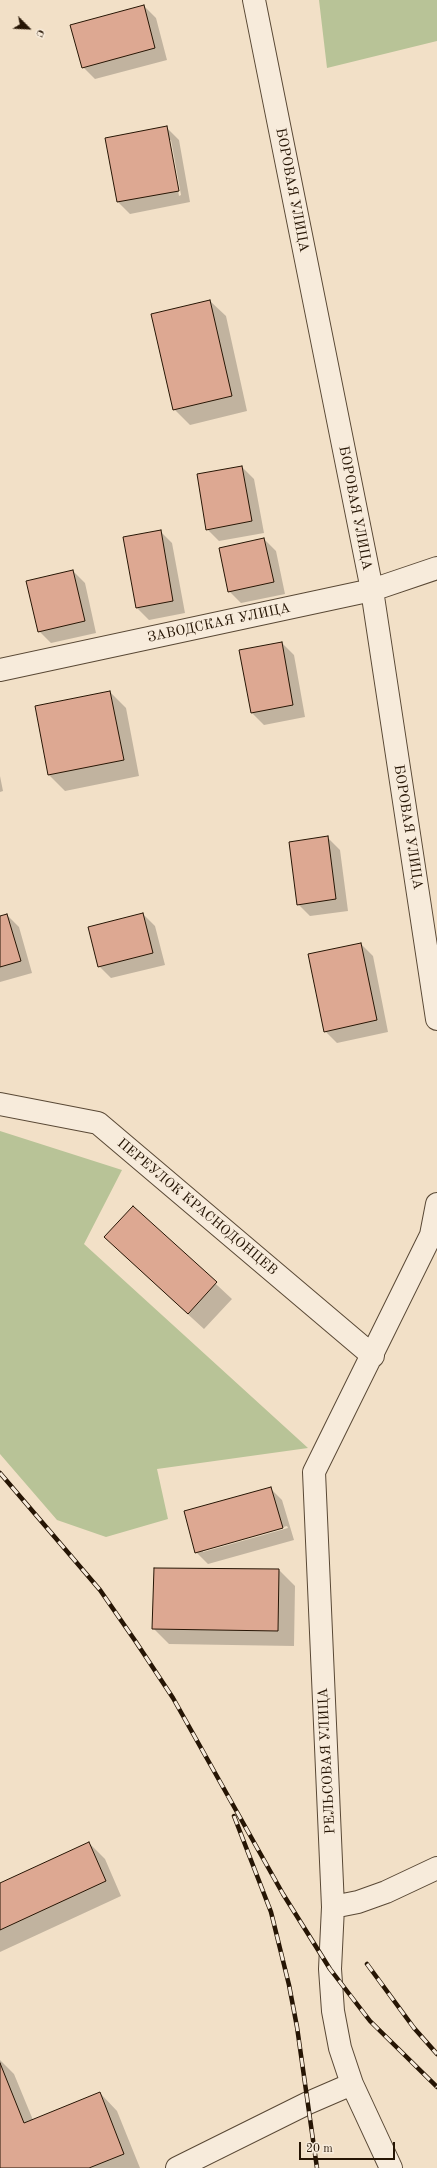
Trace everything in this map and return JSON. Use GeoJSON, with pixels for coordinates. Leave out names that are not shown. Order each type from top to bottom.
{"type":"FeatureCollection","features":[{"type":"Feature","properties":{"kind":"street","name":"БОРОВАЯ УЛИЦА"},"geometry":{"type":"LineString","coordinates":[[254,0],[372,590],[437,1018]]}},
{"type":"Feature","properties":{"kind":"street","name":"ЗАВОДСКАЯ УЛИЦА"},"geometry":{"type":"LineString","coordinates":[[0,670],[372,590],[437,568]]}},
{"type":"Feature","properties":{"kind":"street","name":"ПЕРЕУЛОК КРАСНОДОНЦЕВ"},"geometry":{"type":"LineString","coordinates":[[0,1104],[98,1123],[373,1356]]}},
{"type":"Feature","properties":{"kind":"street"},"geometry":{"type":"LineString","coordinates":[[373,1356],[431,1235],[437,1204]]}},
{"type":"Feature","properties":{"kind":"street","name":"РЕЛЬСОВАЯ УЛИЦА"},"geometry":{"type":"LineString","coordinates":[[373,1356],[314,1472],[333,1907],[330,1969],[333,2011],[340,2048],[352,2084],[391,2168]]}},
{"type":"Feature","properties":{"kind":"street"},"geometry":{"type":"LineString","coordinates":[[333,1907],[358,1902],[386,1892],[437,1868]]}},
{"type":"Feature","properties":{"kind":"street"},"geometry":{"type":"LineString","coordinates":[[176,2168],[308,2103],[352,2084]]}},
{"type":"Feature","properties":{"kind":"green space"},"geometry":{"type":"Polygon","coordinates":[[[319,0],[437,0],[437,41],[327,68],[319,0]]]}},
{"type":"Feature","properties":{"kind":"green space"},"geometry":{"type":"Polygon","coordinates":[[[0,1131],[122,1170],[84,1244],[308,1448],[157,1469],[168,1519],[106,1537],[57,1520],[0,1454],[0,1131]]]}},
{"type":"Feature","properties":{"kind":"building"},"geometry":{"type":"Polygon","coordinates":[[[144,5],[155,48],[82,68],[70,25],[144,5]]]}},
{"type":"Feature","properties":{"kind":"building"},"geometry":{"type":"Polygon","coordinates":[[[167,126],[179,191],[117,202],[105,138],[167,126]]]}},
{"type":"Feature","properties":{"kind":"building"},"geometry":{"type":"Polygon","coordinates":[[[210,300],[232,396],[173,410],[151,314],[210,300]]]}},
{"type":"Feature","properties":{"kind":"building"},"geometry":{"type":"Polygon","coordinates":[[[242,466],[252,521],[206,530],[197,474],[242,466]]]}},
{"type":"Feature","properties":{"kind":"building"},"geometry":{"type":"Polygon","coordinates":[[[161,530],[173,601],[136,608],[123,537],[161,530]]]}},
{"type":"Feature","properties":{"kind":"building"},"geometry":{"type":"Polygon","coordinates":[[[264,538],[274,582],[228,592],[219,548],[264,538]]]}},
{"type":"Feature","properties":{"kind":"building"},"geometry":{"type":"Polygon","coordinates":[[[73,570],[85,621],[38,632],[26,581],[73,570]]]}},
{"type":"Feature","properties":{"kind":"building"},"geometry":{"type":"Polygon","coordinates":[[[282,642],[293,705],[251,713],[239,650],[282,642]]]}},
{"type":"Feature","properties":{"kind":"building"},"geometry":{"type":"Polygon","coordinates":[[[110,691],[124,760],[48,775],[35,706],[110,691]]]}},
{"type":"Feature","properties":{"kind":"building"},"geometry":{"type":"Polygon","coordinates":[[[328,836],[336,899],[297,905],[289,842],[328,836]]]}},
{"type":"Feature","properties":{"kind":"building"},"geometry":{"type":"Polygon","coordinates":[[[143,913],[153,953],[98,967],[88,927],[143,913]]]}},
{"type":"Feature","properties":{"kind":"building"},"geometry":{"type":"Polygon","coordinates":[[[7,914],[21,961],[0,967],[0,916],[7,914]]]}},
{"type":"Feature","properties":{"kind":"building"},"geometry":{"type":"Polygon","coordinates":[[[361,943],[377,1020],[324,1032],[308,954],[361,943]]]}},
{"type":"Feature","properties":{"kind":"building"},"geometry":{"type":"Polygon","coordinates":[[[133,1206],[217,1282],[188,1314],[104,1237],[133,1206]]]}},
{"type":"Feature","properties":{"kind":"building"},"geometry":{"type":"Polygon","coordinates":[[[271,1487],[283,1528],[195,1553],[184,1511],[271,1487]]]}},
{"type":"Feature","properties":{"kind":"building"},"geometry":{"type":"Polygon","coordinates":[[[154,1568],[279,1569],[278,1631],[152,1629],[154,1568]]]}},
{"type":"Feature","properties":{"kind":"building"},"geometry":{"type":"Polygon","coordinates":[[[89,1842],[106,1881],[0,1930],[0,1883],[89,1842]]]}},
{"type":"Feature","properties":{"kind":"building"},"geometry":{"type":"Polygon","coordinates":[[[0,2063],[24,2123],[100,2092],[124,2154],[89,2168],[0,2168],[0,2063]]]}},
{"type":"Feature","properties":{"kind":"railway"},"geometry":{"type":"LineString","coordinates":[[0,1473],[100,1590],[136,1642],[173,1698],[283,1894],[330,1969],[370,2021],[437,2087]]}},
{"type":"Feature","properties":{"kind":"railway"},"geometry":{"type":"LineString","coordinates":[[234,1816],[271,1912],[289,1985],[297,2027],[317,2168]]}},
{"type":"Feature","properties":{"kind":"railway"},"geometry":{"type":"LineString","coordinates":[[367,1964],[414,2028],[437,2054]]}}]}
